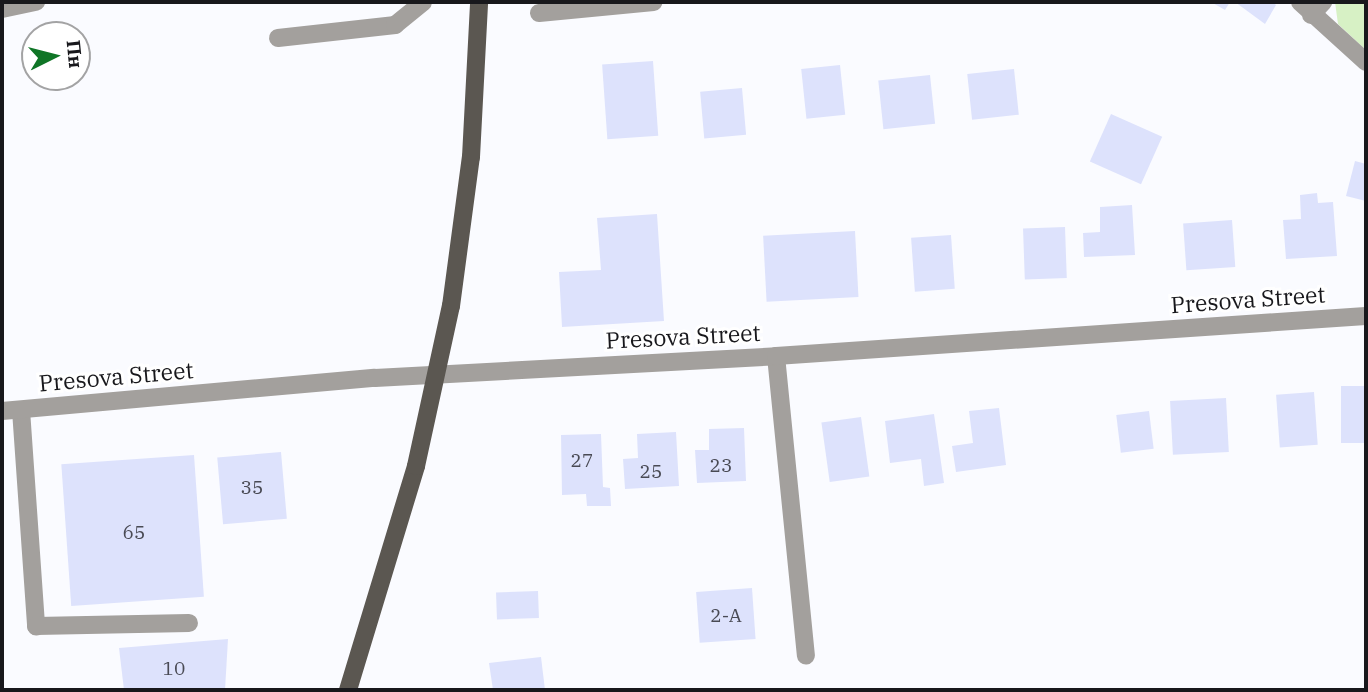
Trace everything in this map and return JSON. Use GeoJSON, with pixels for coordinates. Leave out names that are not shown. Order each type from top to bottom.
{"type":"FeatureCollection","features":[{"type":"Feature","properties":{"kind":"main road"},"geometry":{"type":"LineString","coordinates":[[348,690],[416,466],[437,374],[464,224],[478,81],[479,2]]}},
{"type":"Feature","properties":{"kind":"street"},"geometry":{"type":"LineString","coordinates":[[2,9],[36,2]]}},
{"type":"Feature","properties":{"kind":"street"},"geometry":{"type":"LineString","coordinates":[[278,38],[395,25],[423,2]]}},
{"type":"Feature","properties":{"kind":"street"},"geometry":{"type":"LineString","coordinates":[[539,13],[653,2]]}},
{"type":"Feature","properties":{"kind":"street"},"geometry":{"type":"LineString","coordinates":[[1311,6],[1366,62]]}},
{"type":"Feature","properties":{"kind":"street","name":"Presova Street"},"geometry":{"type":"LineString","coordinates":[[2,411],[437,374],[776,356],[1366,316]]}},
{"type":"Feature","properties":{"kind":"street"},"geometry":{"type":"LineString","coordinates":[[776,356],[806,655]]}},
{"type":"Feature","properties":{"kind":"street"},"geometry":{"type":"LineString","coordinates":[[21,410],[36,626],[189,623]]}},
{"type":"Feature","properties":{"kind":"green space"},"geometry":{"type":"Polygon","coordinates":[[[1335,2],[1366,2],[1366,50],[1338,24],[1335,2]]]}},
{"type":"Feature","properties":{"kind":"building"},"geometry":{"type":"Polygon","coordinates":[[[1211,2],[1230,2],[1225,10],[1211,2]]]}},
{"type":"Feature","properties":{"kind":"building"},"geometry":{"type":"Polygon","coordinates":[[[1235,2],[1272,2],[1276,5],[1265,24],[1235,2]]]}},
{"type":"Feature","properties":{"kind":"building"},"geometry":{"type":"Polygon","coordinates":[[[653,61],[658,136],[607,139],[602,65],[653,61]]]}},
{"type":"Feature","properties":{"kind":"building"},"geometry":{"type":"Polygon","coordinates":[[[840,65],[845,115],[806,119],[801,69],[840,65]]]}},
{"type":"Feature","properties":{"kind":"building"},"geometry":{"type":"Polygon","coordinates":[[[1014,69],[1019,115],[972,120],[967,74],[1014,69]]]}},
{"type":"Feature","properties":{"kind":"building"},"geometry":{"type":"Polygon","coordinates":[[[930,75],[935,124],[883,129],[878,80],[930,75]]]}},
{"type":"Feature","properties":{"kind":"building"},"geometry":{"type":"Polygon","coordinates":[[[742,88],[746,135],[704,138],[700,92],[742,88]]]}},
{"type":"Feature","properties":{"kind":"building"},"geometry":{"type":"Polygon","coordinates":[[[1111,114],[1162,137],[1141,184],[1090,162],[1111,114]]]}},
{"type":"Feature","properties":{"kind":"building"},"geometry":{"type":"Polygon","coordinates":[[[1355,161],[1366,164],[1366,201],[1346,196],[1355,161]]]}},
{"type":"Feature","properties":{"kind":"building"},"geometry":{"type":"Polygon","coordinates":[[[1317,193],[1318,203],[1333,202],[1337,256],[1286,259],[1283,220],[1301,219],[1300,195],[1317,193]]]}},
{"type":"Feature","properties":{"kind":"building"},"geometry":{"type":"Polygon","coordinates":[[[1132,205],[1135,255],[1084,257],[1083,233],[1100,232],[1100,207],[1132,205]]]}},
{"type":"Feature","properties":{"kind":"building"},"geometry":{"type":"Polygon","coordinates":[[[657,214],[664,321],[562,327],[559,272],[601,270],[597,218],[657,214]]]}},
{"type":"Feature","properties":{"kind":"building"},"geometry":{"type":"Polygon","coordinates":[[[1232,220],[1235,267],[1186,270],[1183,223],[1232,220]]]}},
{"type":"Feature","properties":{"kind":"building"},"geometry":{"type":"Polygon","coordinates":[[[1065,227],[1067,278],[1025,279],[1023,228],[1065,227]]]}},
{"type":"Feature","properties":{"kind":"building"},"geometry":{"type":"Polygon","coordinates":[[[855,231],[858,297],[767,302],[763,236],[855,231]]]}},
{"type":"Feature","properties":{"kind":"building"},"geometry":{"type":"Polygon","coordinates":[[[951,235],[955,289],[915,292],[911,238],[951,235]]]}},
{"type":"Feature","properties":{"kind":"building"},"geometry":{"type":"Polygon","coordinates":[[[1341,386],[1366,386],[1366,443],[1341,443],[1341,386]]]}},
{"type":"Feature","properties":{"kind":"building"},"geometry":{"type":"Polygon","coordinates":[[[1314,392],[1318,445],[1280,448],[1276,395],[1314,392]]]}},
{"type":"Feature","properties":{"kind":"building"},"geometry":{"type":"Polygon","coordinates":[[[1226,398],[1229,452],[1173,455],[1170,401],[1226,398]]]}},
{"type":"Feature","properties":{"kind":"building"},"geometry":{"type":"Polygon","coordinates":[[[999,408],[1006,465],[956,472],[952,446],[973,443],[969,411],[999,408]]]}},
{"type":"Feature","properties":{"kind":"building"},"geometry":{"type":"Polygon","coordinates":[[[1149,411],[1154,449],[1121,453],[1116,415],[1149,411]]]}},
{"type":"Feature","properties":{"kind":"building"},"geometry":{"type":"Polygon","coordinates":[[[934,414],[944,483],[924,486],[921,459],[890,463],[885,421],[934,414]]]}},
{"type":"Feature","properties":{"kind":"building"},"geometry":{"type":"Polygon","coordinates":[[[861,417],[869,476],[830,482],[821,423],[861,417]]]}},
{"type":"Feature","properties":{"kind":"building"},"geometry":{"type":"Polygon","coordinates":[[[744,428],[746,481],[697,483],[695,450],[709,450],[709,429],[744,428]]]}},
{"type":"Feature","properties":{"kind":"building"},"geometry":{"type":"Polygon","coordinates":[[[676,432],[679,486],[625,489],[623,459],[638,458],[637,434],[676,432]]]}},
{"type":"Feature","properties":{"kind":"building"},"geometry":{"type":"Polygon","coordinates":[[[601,434],[603,487],[610,488],[611,506],[587,506],[586,494],[562,495],[561,435],[601,434]]]}},
{"type":"Feature","properties":{"kind":"building"},"geometry":{"type":"Polygon","coordinates":[[[281,452],[287,519],[223,524],[217,458],[281,452]]]}},
{"type":"Feature","properties":{"kind":"building"},"geometry":{"type":"Polygon","coordinates":[[[194,455],[204,597],[71,606],[61,464],[194,455]]]}},
{"type":"Feature","properties":{"kind":"building"},"geometry":{"type":"Polygon","coordinates":[[[752,588],[756,639],[700,643],[696,592],[752,588]]]}},
{"type":"Feature","properties":{"kind":"building"},"geometry":{"type":"Polygon","coordinates":[[[538,591],[539,618],[497,619],[496,592],[538,591]]]}},
{"type":"Feature","properties":{"kind":"building"},"geometry":{"type":"Polygon","coordinates":[[[228,639],[225,690],[124,690],[119,648],[228,639]]]}},
{"type":"Feature","properties":{"kind":"building"},"geometry":{"type":"Polygon","coordinates":[[[541,657],[545,690],[493,690],[489,663],[541,657]]]}}]}
